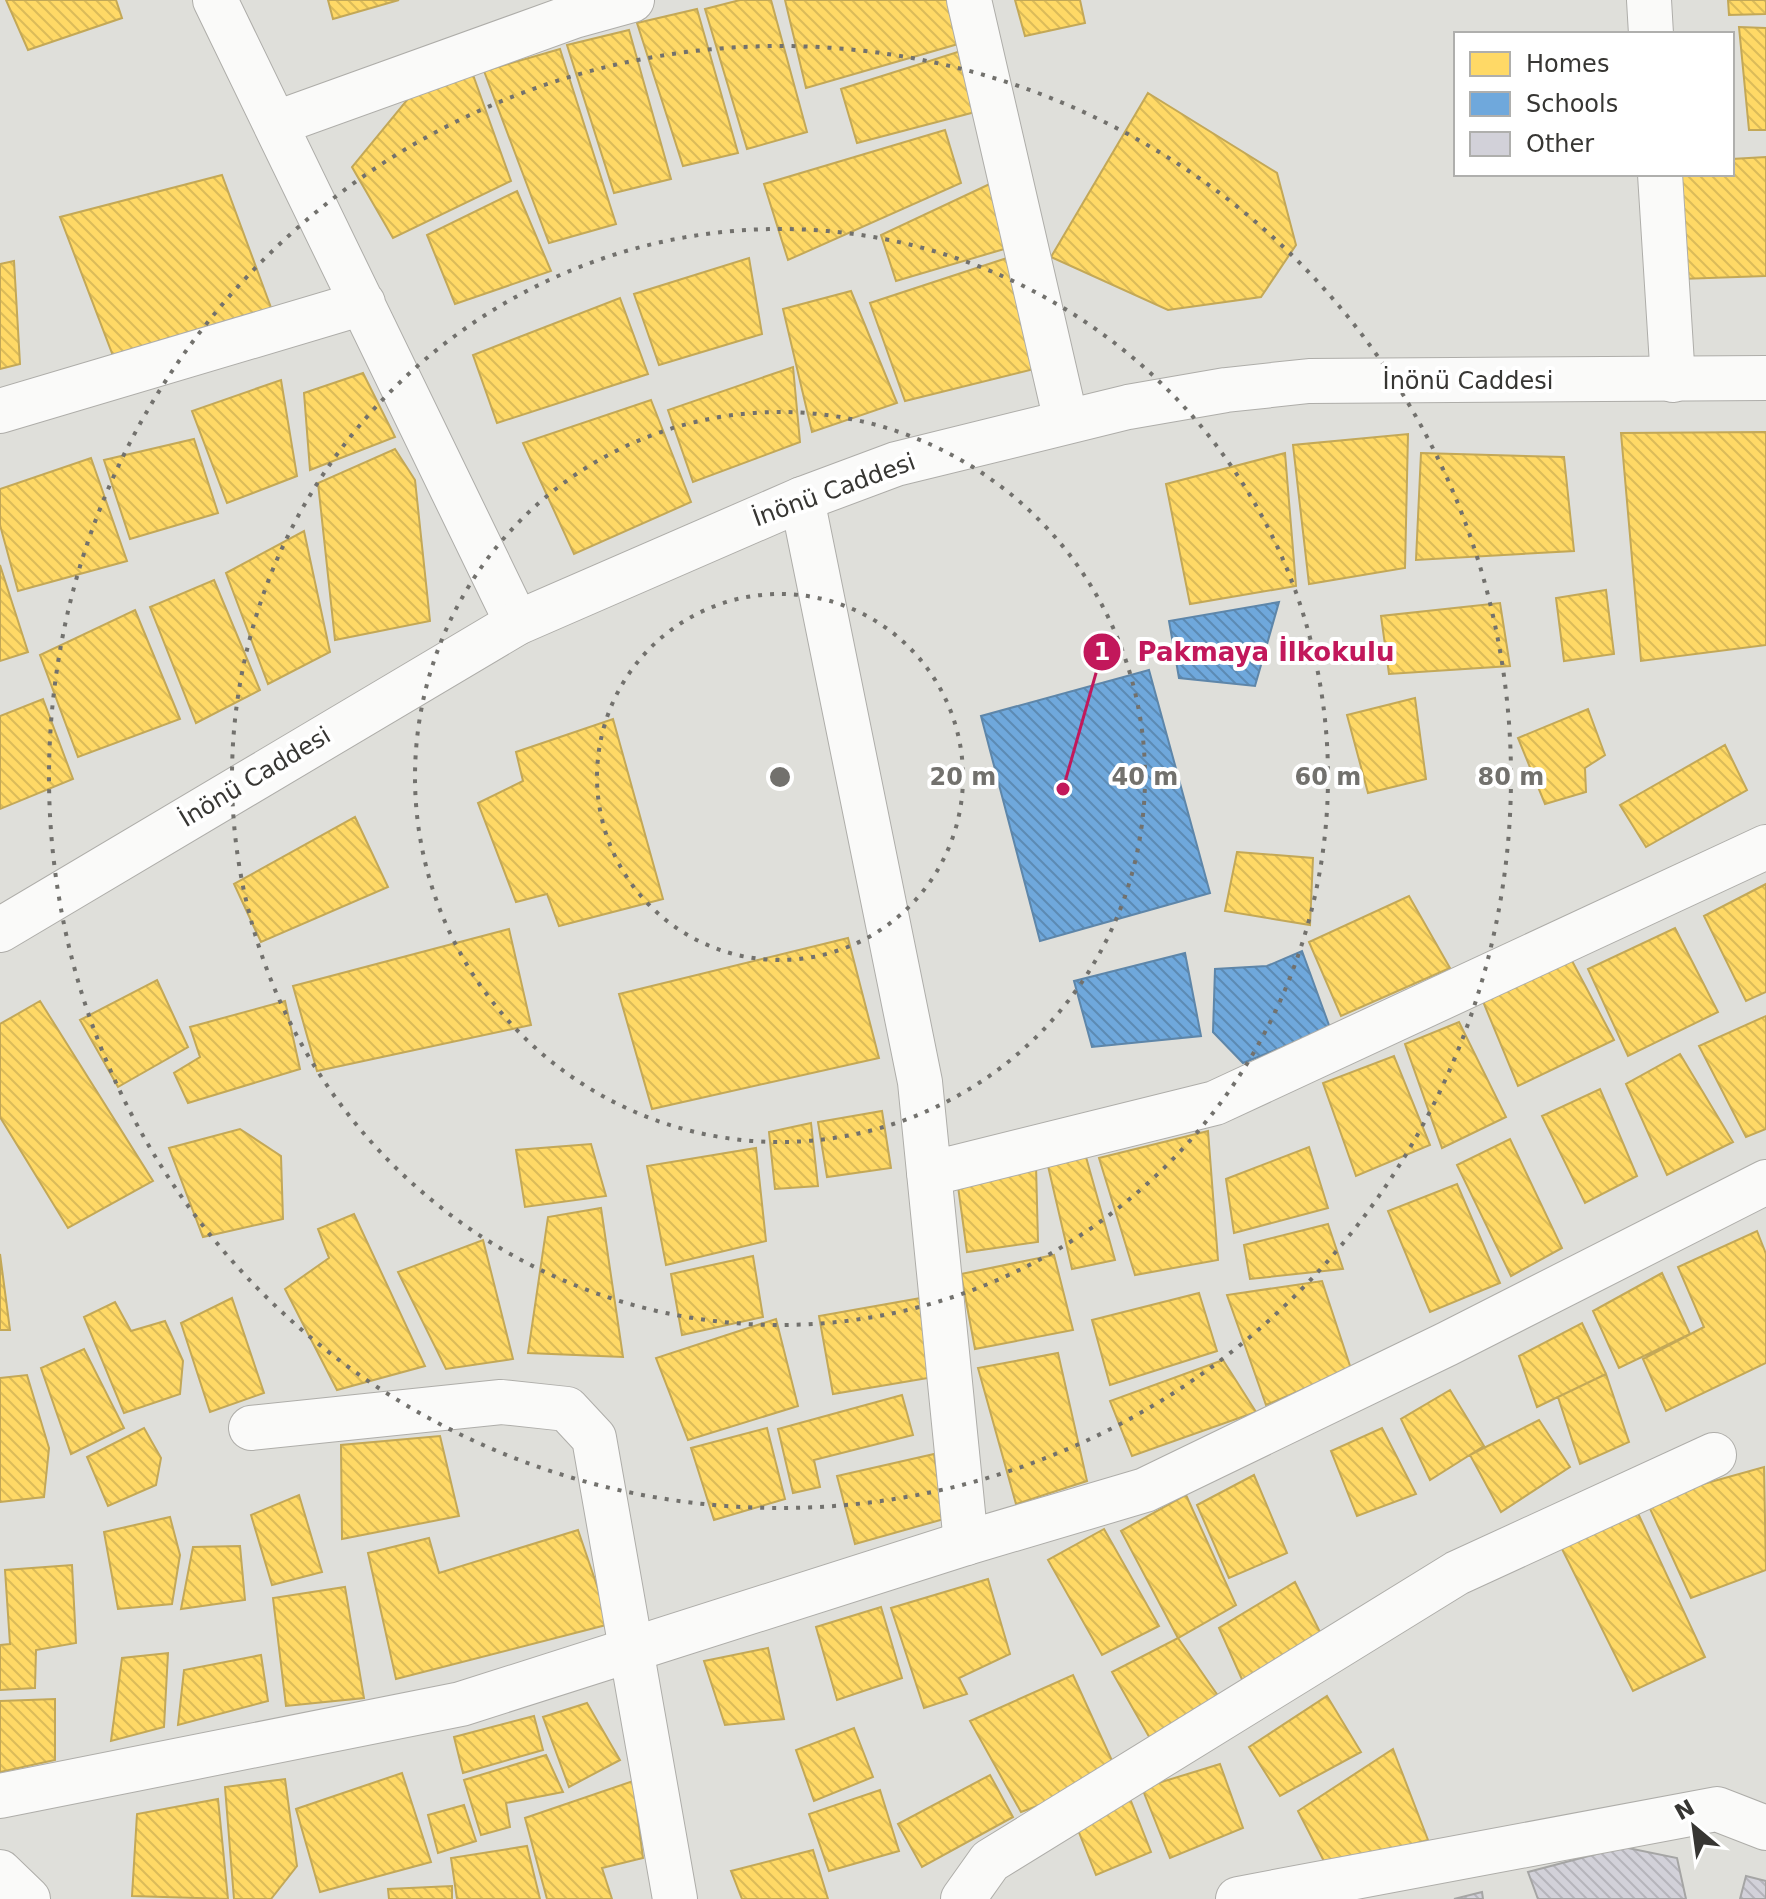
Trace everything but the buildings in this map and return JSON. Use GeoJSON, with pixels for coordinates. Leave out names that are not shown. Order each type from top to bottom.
{"type":"FeatureCollection","features":[{"type":"Feature","properties":{"kind":"street"},"geometry":{"type":"LineString","coordinates":[[215,0],[517,623]]}},
{"type":"Feature","properties":{"kind":"street"},"geometry":{"type":"LineString","coordinates":[[277,123],[574,16],[632,0]]}},
{"type":"Feature","properties":{"kind":"street"},"geometry":{"type":"LineString","coordinates":[[969,0],[1066,421]]}},
{"type":"Feature","properties":{"kind":"street"},"geometry":{"type":"LineString","coordinates":[[1649,0],[1651,32]]}},
{"type":"Feature","properties":{"kind":"street"},"geometry":{"type":"LineString","coordinates":[[1660,176],[1673,380]]}},
{"type":"Feature","properties":{"kind":"street"},"geometry":{"type":"LineString","coordinates":[[0,411],[363,303]]}},
{"type":"Feature","properties":{"kind":"street","name":"İnönü Caddesi"},"geometry":{"type":"LineString","coordinates":[[0,930],[517,623],[802,499],[896,464],[1066,421],[1226,390],[1309,381],[1766,378]]}},
{"type":"Feature","properties":{"kind":"street"},"geometry":{"type":"LineString","coordinates":[[802,499],[920,1082],[966,1543]]}},
{"type":"Feature","properties":{"kind":"street"},"geometry":{"type":"LineString","coordinates":[[929,1174],[1215,1103],[1766,847]]}},
{"type":"Feature","properties":{"kind":"street"},"geometry":{"type":"LineString","coordinates":[[0,1796],[461,1704],[966,1543],[1145,1490],[1447,1344],[1766,1182]]}},
{"type":"Feature","properties":{"kind":"street"},"geometry":{"type":"LineString","coordinates":[[251,1428],[501,1402],[567,1409],[594,1438],[675,1899]]}},
{"type":"Feature","properties":{"kind":"street"},"geometry":{"type":"LineString","coordinates":[[963,1899],[990,1861],[1457,1573],[1714,1455]]}},
{"type":"Feature","properties":{"kind":"street"},"geometry":{"type":"LineString","coordinates":[[1238,1899],[1717,1809],[1766,1828]]}},
{"type":"Feature","properties":{"kind":"street"},"geometry":{"type":"LineString","coordinates":[[0,1872],[28,1899]]}},
{"type":"Feature","properties":{"kind":"place","name":"Pakmaya İlkokulu"},"geometry":{"type":"Point","coordinates":[1063,789]}}]}
